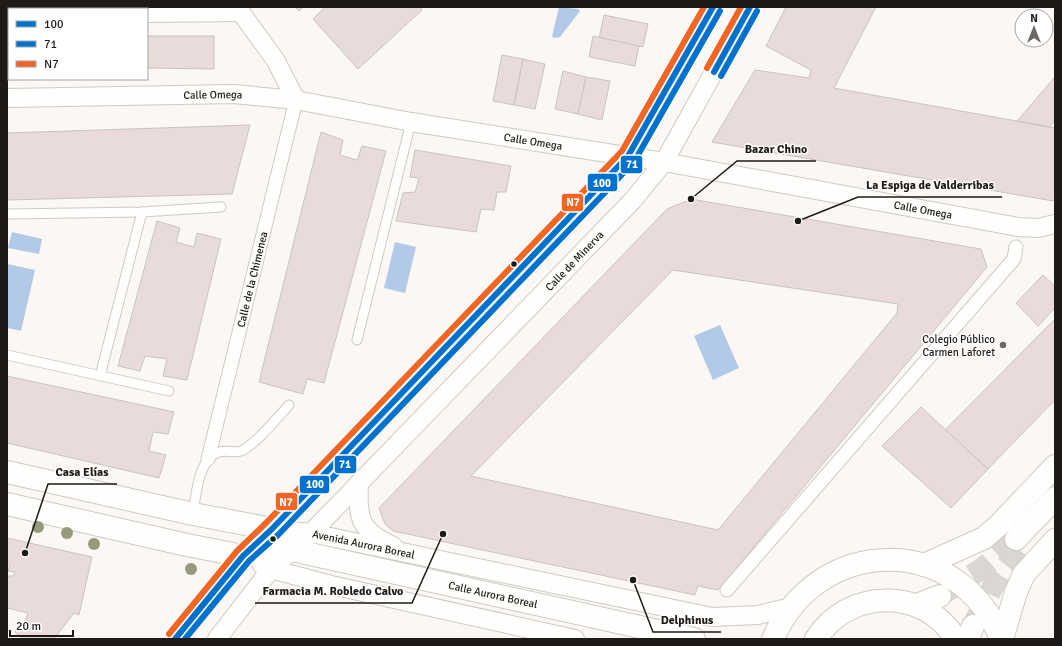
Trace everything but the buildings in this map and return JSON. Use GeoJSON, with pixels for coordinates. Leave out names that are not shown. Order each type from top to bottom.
{"type":"FeatureCollection","features":[{"type":"Feature","properties":{"kind":"main road"},"geometry":{"type":"LineString","coordinates":[[924,565],[984,538],[999,525],[1055,466]]}},
{"type":"Feature","properties":{"kind":"main road","name":"Avenida Aurora Boreal"},"geometry":{"type":"LineString","coordinates":[[7,472],[193,514],[272,529]]}},
{"type":"Feature","properties":{"kind":"main road"},"geometry":{"type":"LineString","coordinates":[[1055,498],[1019,543],[1055,512]]}},
{"type":"Feature","properties":{"kind":"main road"},"geometry":{"type":"LineString","coordinates":[[7,504],[187,545],[243,556]]}},
{"type":"Feature","properties":{"kind":"main road"},"geometry":{"type":"LineString","coordinates":[[272,529],[292,550]]}},
{"type":"Feature","properties":{"kind":"main road"},"geometry":{"type":"LineString","coordinates":[[1002,639],[1016,592],[1024,574],[1055,540]]}},
{"type":"Feature","properties":{"kind":"main road","name":"Calle Aurora Boreal"},"geometry":{"type":"LineString","coordinates":[[243,556],[292,550],[694,639]]}},
{"type":"Feature","properties":{"kind":"main road"},"geometry":{"type":"LineString","coordinates":[[773,639],[792,606],[813,584],[826,576],[855,564],[886,560],[901,560],[924,565],[951,578],[970,592],[991,618],[1002,639]]}},
{"type":"Feature","properties":{"kind":"main road"},"geometry":{"type":"LineString","coordinates":[[917,606],[940,596]]}},
{"type":"Feature","properties":{"kind":"main road"},"geometry":{"type":"LineString","coordinates":[[814,637],[841,613],[861,603],[895,600],[917,606],[945,624],[966,635]]}},
{"type":"Feature","properties":{"kind":"street"},"geometry":{"type":"LineString","coordinates":[[175,639],[243,556],[272,529],[628,156],[713,7]]}},
{"type":"Feature","properties":{"kind":"street","name":"Calle de Minerva"},"geometry":{"type":"LineString","coordinates":[[217,639],[271,569],[311,533],[633,200],[664,162],[750,7]]}},
{"type":"Feature","properties":{"kind":"street"},"geometry":{"type":"LineString","coordinates":[[148,13],[239,10],[276,61],[296,100]]}},
{"type":"Feature","properties":{"kind":"street","name":"Calle Omega"},"geometry":{"type":"LineString","coordinates":[[7,98],[234,94],[296,100],[411,122],[664,162],[1018,227],[1038,228],[1055,224]]}},
{"type":"Feature","properties":{"kind":"street","name":"Calle de la Chimenea"},"geometry":{"type":"LineString","coordinates":[[208,459],[296,100]]}},
{"type":"Feature","properties":{"kind":"street"},"geometry":{"type":"LineString","coordinates":[[727,590],[1014,259],[1016,247]]}},
{"type":"Feature","properties":{"kind":"street"},"geometry":{"type":"LineString","coordinates":[[359,484],[358,508],[361,522],[377,539],[412,555]]}},
{"type":"Feature","properties":{"kind":"street","name":"Avenida Aurora Boreal"},"geometry":{"type":"LineString","coordinates":[[272,529],[311,533],[712,617],[758,615],[792,606]]}},
{"type":"Feature","properties":{"kind":"street"},"geometry":{"type":"LineString","coordinates":[[243,556],[271,569],[330,584],[575,639]]}},
{"type":"Feature","properties":{"kind":"lane"},"geometry":{"type":"LineString","coordinates":[[357,340],[411,122]]}},
{"type":"Feature","properties":{"kind":"lane"},"geometry":{"type":"LineString","coordinates":[[7,214],[142,212],[221,208]]}},
{"type":"Feature","properties":{"kind":"lane"},"geometry":{"type":"LineString","coordinates":[[100,376],[142,212]]}},
{"type":"Feature","properties":{"kind":"lane"},"geometry":{"type":"LineString","coordinates":[[7,354],[169,391]]}},
{"type":"Feature","properties":{"kind":"lane"},"geometry":{"type":"LineString","coordinates":[[193,514],[201,473],[208,459],[220,452],[241,451],[250,445],[289,405]]}},
{"type":"Feature","properties":{"kind":"water"},"geometry":{"type":"Polygon","coordinates":[[[559,7],[578,9],[580,11],[560,37],[554,38],[552,36],[559,7]]]}},
{"type":"Feature","properties":{"kind":"water"},"geometry":{"type":"Polygon","coordinates":[[[12,232],[42,239],[39,254],[8,248],[12,232]]]}},
{"type":"Feature","properties":{"kind":"water"},"geometry":{"type":"Polygon","coordinates":[[[395,242],[416,247],[405,293],[384,288],[395,242]]]}},
{"type":"Feature","properties":{"kind":"water"},"geometry":{"type":"Polygon","coordinates":[[[7,264],[35,270],[21,331],[7,328],[7,264]]]}},
{"type":"Feature","properties":{"kind":"water"},"geometry":{"type":"Polygon","coordinates":[[[720,325],[739,368],[713,380],[694,336],[720,325]]]}},
{"type":"Feature","properties":{"kind":"tunnel"},"geometry":{"type":"LineString","coordinates":[[944,593],[983,568],[1016,539]]}},
{"type":"Feature","properties":{"kind":"tunnel"},"geometry":{"type":"LineString","coordinates":[[974,623],[999,575],[1019,550]]}},
{"type":"Feature","properties":{"kind":"transit line","name":"N7"},"geometry":{"type":"LineString","coordinates":[[169,634],[237,551],[266,523],[622,151],[704,7]]}},
{"type":"Feature","properties":{"kind":"transit line","name":"100"},"geometry":{"type":"LineString","coordinates":[[175,639],[243,556],[272,529],[628,156],[713,7]]}},
{"type":"Feature","properties":{"kind":"transit line","name":"N7"},"geometry":{"type":"LineString","coordinates":[[707,68],[741,7]]}},
{"type":"Feature","properties":{"kind":"transit line","name":"100"},"geometry":{"type":"LineString","coordinates":[[714,72],[750,7]]}},
{"type":"Feature","properties":{"kind":"transit line","name":"71"},"geometry":{"type":"LineString","coordinates":[[185,639],[249,561],[278,535],[634,162],[720,11]]}},
{"type":"Feature","properties":{"kind":"transit line","name":"71"},"geometry":{"type":"LineString","coordinates":[[721,76],[757,11]]}},
{"type":"Feature","properties":{"kind":"place","name":"Bazar Chino"},"geometry":{"type":"Point","coordinates":[691,199]}},
{"type":"Feature","properties":{"kind":"place","name":"La Espiga de Valderribas"},"geometry":{"type":"Point","coordinates":[798,221]}},
{"type":"Feature","properties":{"kind":"place","name":"Colegio Público Carmen Laforet"},"geometry":{"type":"Point","coordinates":[1003,345]}},
{"type":"Feature","properties":{"kind":"place","name":"Farmacia M. Robledo Calvo"},"geometry":{"type":"Point","coordinates":[443,534]}},
{"type":"Feature","properties":{"kind":"place","name":"Casa Elías"},"geometry":{"type":"Point","coordinates":[25,553]}},
{"type":"Feature","properties":{"kind":"place","name":"Delphinus"},"geometry":{"type":"Point","coordinates":[633,580]}}]}
